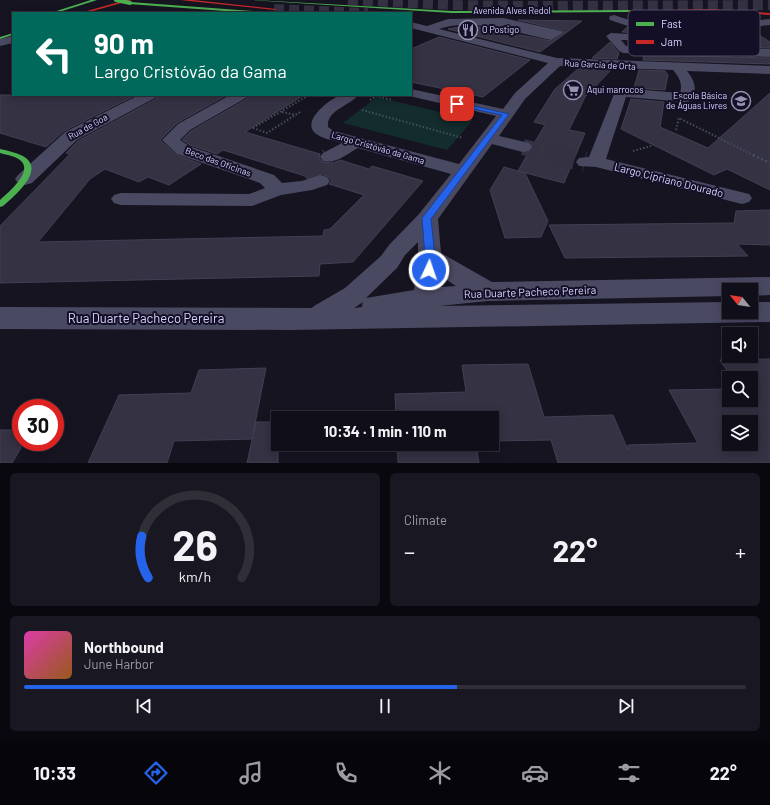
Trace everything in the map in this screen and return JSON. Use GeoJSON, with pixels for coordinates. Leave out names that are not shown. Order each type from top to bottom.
{"type":"FeatureCollection","features":[{"type":"Feature","properties":{"kind":"main road"},"geometry":{"type":"LineString","coordinates":[[55,12],[95,0]]}},
{"type":"Feature","properties":{"kind":"main road"},"geometry":{"type":"LineString","coordinates":[[71,12],[112,0]]}},
{"type":"Feature","properties":{"kind":"main road"},"geometry":{"type":"LineString","coordinates":[[116,0],[271,11]]}},
{"type":"Feature","properties":{"kind":"main road"},"geometry":{"type":"LineString","coordinates":[[182,0],[271,11]]}},
{"type":"Feature","properties":{"kind":"main road","name":"Avenida Alves Redol"},"geometry":{"type":"LineString","coordinates":[[254,0],[452,12],[628,11]]}},
{"type":"Feature","properties":{"kind":"main road"},"geometry":{"type":"LineString","coordinates":[[86,12],[130,2]]}},
{"type":"Feature","properties":{"kind":"main road","name":"Avenida Alves Redol"},"geometry":{"type":"LineString","coordinates":[[760,13],[770,14]]}},
{"type":"Feature","properties":{"kind":"main road"},"geometry":{"type":"LineString","coordinates":[[0,33],[12,29]]}},
{"type":"Feature","properties":{"kind":"main road"},"geometry":{"type":"LineString","coordinates":[[0,38],[12,34]]}},
{"type":"Feature","properties":{"kind":"main road"},"geometry":{"type":"LineString","coordinates":[[0,151],[26,162],[29,166],[29,172],[25,179]]}},
{"type":"Feature","properties":{"kind":"main road","name":"Rua de Goa"},"geometry":{"type":"LineString","coordinates":[[0,204],[25,179]]}},
{"type":"Feature","properties":{"kind":"street"},"geometry":{"type":"LineString","coordinates":[[614,18],[628,23]]}},
{"type":"Feature","properties":{"kind":"street","name":"Avenida Alves Redol"},"geometry":{"type":"LineString","coordinates":[[427,29],[448,22],[475,21],[503,21],[558,33],[551,37],[475,21]]}},
{"type":"Feature","properties":{"kind":"street"},"geometry":{"type":"LineString","coordinates":[[760,23],[770,22]]}},
{"type":"Feature","properties":{"kind":"street","name":"Rua Garcia de Orta"},"geometry":{"type":"LineString","coordinates":[[412,25],[557,62],[677,68],[765,70]]}},
{"type":"Feature","properties":{"kind":"street"},"geometry":{"type":"LineString","coordinates":[[628,37],[611,36],[628,54]]}},
{"type":"Feature","properties":{"kind":"street"},"geometry":{"type":"LineString","coordinates":[[0,43],[12,39]]}},
{"type":"Feature","properties":{"kind":"street"},"geometry":{"type":"LineString","coordinates":[[623,49],[628,49]]}},
{"type":"Feature","properties":{"kind":"street"},"geometry":{"type":"LineString","coordinates":[[760,53],[770,53]]}},
{"type":"Feature","properties":{"kind":"street"},"geometry":{"type":"LineString","coordinates":[[630,56],[639,66]]}},
{"type":"Feature","properties":{"kind":"street"},"geometry":{"type":"LineString","coordinates":[[742,56],[765,70]]}},
{"type":"Feature","properties":{"kind":"street"},"geometry":{"type":"LineString","coordinates":[[323,313],[354,295],[389,262],[397,250],[427,218],[506,114],[533,83],[557,62]]}},
{"type":"Feature","properties":{"kind":"street","name":"Largo Cipriano Dourado"},"geometry":{"type":"LineString","coordinates":[[677,68],[684,74],[690,87],[690,92],[685,98],[621,92],[590,160],[742,198]]}},
{"type":"Feature","properties":{"kind":"street","name":"Rua de Goa"},"geometry":{"type":"LineString","coordinates":[[25,179],[71,136],[148,96]]}},
{"type":"Feature","properties":{"kind":"street","name":"Beco das Oficinas"},"geometry":{"type":"LineString","coordinates":[[240,96],[184,126],[170,140],[183,150],[267,179],[277,190]]}},
{"type":"Feature","properties":{"kind":"street"},"geometry":{"type":"LineString","coordinates":[[405,97],[506,114]]}},
{"type":"Feature","properties":{"kind":"street","name":"Largo Cristóvão da Gama"},"geometry":{"type":"LineString","coordinates":[[353,103],[320,117],[318,124],[320,129],[328,134],[462,171]]}},
{"type":"Feature","properties":{"kind":"street"},"geometry":{"type":"LineString","coordinates":[[490,136],[525,144]]}},
{"type":"Feature","properties":{"kind":"street"},"geometry":{"type":"LineString","coordinates":[[336,159],[356,142]]}},
{"type":"Feature","properties":{"kind":"street"},"geometry":{"type":"LineString","coordinates":[[120,199],[252,200],[277,190],[310,181]]}},
{"type":"Feature","properties":{"kind":"street"},"geometry":{"type":"LineString","coordinates":[[412,305],[430,257],[427,218]]}},
{"type":"Feature","properties":{"kind":"street"},"geometry":{"type":"LineString","coordinates":[[430,257],[462,278],[488,292]]}},
{"type":"Feature","properties":{"kind":"street"},"geometry":{"type":"LineString","coordinates":[[389,262],[389,275],[412,305]]}},
{"type":"Feature","properties":{"kind":"street","name":"Rua Duarte Pacheco Pereira"},"geometry":{"type":"LineString","coordinates":[[0,318],[291,319],[412,305],[488,292],[770,286]]}},
{"type":"Feature","properties":{"kind":"street","name":"Rua Duarte Pacheco Pereira"},"geometry":{"type":"LineString","coordinates":[[291,319],[323,313],[412,305],[770,312]]}},
{"type":"Feature","properties":{"kind":"path"},"geometry":{"type":"LineString","coordinates":[[302,111],[267,133],[253,128],[307,96]]}},
{"type":"Feature","properties":{"kind":"path"},"geometry":{"type":"LineString","coordinates":[[370,100],[376,96],[405,97]]}},
{"type":"Feature","properties":{"kind":"path"},"geometry":{"type":"LineString","coordinates":[[353,103],[465,138]]}},
{"type":"Feature","properties":{"kind":"path"},"geometry":{"type":"LineString","coordinates":[[281,112],[296,115]]}},
{"type":"Feature","properties":{"kind":"path"},"geometry":{"type":"LineString","coordinates":[[676,130],[679,118],[770,163]]}},
{"type":"Feature","properties":{"kind":"green space"},"geometry":{"type":"Polygon","coordinates":[[[377,97],[473,120],[447,150],[343,123],[377,97]]]}},
{"type":"Feature","properties":{"kind":"building"},"geometry":{"type":"Polygon","coordinates":[[[518,20],[582,21],[540,52],[448,29],[466,26],[480,27],[551,41],[564,33],[562,30],[518,20]]]}},
{"type":"Feature","properties":{"kind":"building"},"geometry":{"type":"Polygon","coordinates":[[[627,27],[628,27],[628,32],[622,32],[627,27]]]}},
{"type":"Feature","properties":{"kind":"building"},"geometry":{"type":"Polygon","coordinates":[[[760,36],[770,42],[770,48],[760,48],[760,36]]]}},
{"type":"Feature","properties":{"kind":"building"},"geometry":{"type":"Polygon","coordinates":[[[439,37],[530,60],[483,97],[412,82],[412,49],[439,37]]]}},
{"type":"Feature","properties":{"kind":"building"},"geometry":{"type":"Polygon","coordinates":[[[610,42],[619,53],[617,59],[592,58],[610,42]]]}},
{"type":"Feature","properties":{"kind":"building"},"geometry":{"type":"Polygon","coordinates":[[[644,56],[770,58],[770,64],[643,60],[644,56]]]}},
{"type":"Feature","properties":{"kind":"building"},"geometry":{"type":"Polygon","coordinates":[[[579,68],[612,69],[585,97],[569,130],[585,133],[564,183],[518,171],[528,153],[533,148],[533,145],[545,125],[534,122],[555,89],[579,68]]]}},
{"type":"Feature","properties":{"kind":"building"},"geometry":{"type":"Polygon","coordinates":[[[639,70],[665,71],[668,75],[665,90],[634,88],[639,70]]]}},
{"type":"Feature","properties":{"kind":"building"},"geometry":{"type":"Polygon","coordinates":[[[770,93],[770,190],[727,169],[714,175],[621,129],[631,99],[664,102],[660,127],[708,148],[770,93]]]}},
{"type":"Feature","properties":{"kind":"building"},"geometry":{"type":"Polygon","coordinates":[[[0,95],[134,96],[64,131],[46,147],[0,133],[0,95]]]}},
{"type":"Feature","properties":{"kind":"building"},"geometry":{"type":"Polygon","coordinates":[[[158,96],[225,96],[177,123],[160,140],[177,155],[201,164],[169,185],[148,177],[139,182],[105,169],[90,179],[38,242],[323,236],[324,230],[330,229],[364,195],[329,184],[332,181],[327,176],[320,174],[308,177],[223,150],[217,154],[190,145],[182,140],[191,131],[247,99],[248,96],[302,96],[245,132],[320,154],[319,158],[323,162],[333,163],[340,160],[369,169],[372,166],[423,181],[353,262],[320,264],[319,276],[0,283],[0,226],[70,154],[66,153],[78,141],[156,99],[158,96]]]}},
{"type":"Feature","properties":{"kind":"building"},"geometry":{"type":"Polygon","coordinates":[[[504,167],[525,173],[548,221],[541,237],[505,238],[490,190],[504,167]]]}},
{"type":"Feature","properties":{"kind":"building"},"geometry":{"type":"Polygon","coordinates":[[[770,210],[770,245],[737,244],[748,256],[565,258],[549,225],[734,223],[736,211],[770,210]]]}},
{"type":"Feature","properties":{"kind":"building"},"geometry":{"type":"Polygon","coordinates":[[[758,359],[770,359],[770,463],[558,463],[551,440],[499,441],[499,411],[396,411],[395,394],[466,392],[462,365],[528,364],[544,417],[613,415],[628,450],[628,445],[698,443],[669,390],[722,389],[722,407],[758,407],[758,371],[727,371],[722,363],[758,363],[758,359]]]}},
{"type":"Feature","properties":{"kind":"building"},"geometry":{"type":"Polygon","coordinates":[[[266,368],[252,439],[174,441],[167,463],[88,463],[119,395],[191,393],[199,370],[266,368]]]}},
{"type":"Feature","properties":{"kind":"building"},"geometry":{"type":"Polygon","coordinates":[[[256,422],[271,422],[271,451],[278,451],[278,463],[247,463],[256,422]]]}},
{"type":"Feature","properties":{"kind":"building"},"geometry":{"type":"Polygon","coordinates":[[[0,430],[12,430],[12,451],[19,451],[12,463],[0,463],[0,430]]]}},
{"type":"Feature","properties":{"kind":"building"},"geometry":{"type":"Polygon","coordinates":[[[397,451],[477,451],[479,463],[398,463],[397,451]]]}},
{"type":"Feature","properties":{"kind":"tunnel"},"geometry":{"type":"LineString","coordinates":[[348,0],[452,5],[529,6],[770,5]]}},
{"type":"Feature","properties":{"kind":"tunnel"},"geometry":{"type":"LineString","coordinates":[[274,9],[344,12]]}},
{"type":"Feature","properties":{"kind":"tunnel"},"geometry":{"type":"LineString","coordinates":[[523,147],[555,155]]}},
{"type":"Feature","properties":{"kind":"tunnel"},"geometry":{"type":"LineString","coordinates":[[555,155],[585,162]]}},
{"type":"Feature","properties":{"kind":"tunnel"},"geometry":{"type":"LineString","coordinates":[[555,155],[559,156]]}},
{"type":"Feature","properties":{"kind":"tunnel"},"geometry":{"type":"LineString","coordinates":[[305,177],[329,157]]}},
{"type":"Feature","properties":{"kind":"traffic: fast"},"geometry":{"type":"LineString","coordinates":[[55,12],[95,0]]}},
{"type":"Feature","properties":{"kind":"traffic: fast"},"geometry":{"type":"LineString","coordinates":[[116,0],[130,3]]}},
{"type":"Feature","properties":{"kind":"traffic: fast"},"geometry":{"type":"LineString","coordinates":[[254,0],[452,12],[628,11]]}},
{"type":"Feature","properties":{"kind":"traffic: fast"},"geometry":{"type":"LineString","coordinates":[[130,3],[254,12]]}},
{"type":"Feature","properties":{"kind":"traffic: fast"},"geometry":{"type":"LineString","coordinates":[[0,38],[12,34]]}},
{"type":"Feature","properties":{"kind":"traffic: fast"},"geometry":{"type":"LineString","coordinates":[[0,151],[21,158],[26,162],[28,167],[27,173],[20,185],[0,204]]}},
{"type":"Feature","properties":{"kind":"traffic: jam"},"geometry":{"type":"LineString","coordinates":[[86,12],[130,0]]}},
{"type":"Feature","properties":{"kind":"traffic: jam"},"geometry":{"type":"LineString","coordinates":[[182,0],[274,9]]}},
{"type":"Feature","properties":{"kind":"traffic: jam"},"geometry":{"type":"LineString","coordinates":[[760,13],[770,14]]}},
{"type":"Feature","properties":{"kind":"place","name":"O Postigo"},"geometry":{"type":"Point","coordinates":[468,30]}},
{"type":"Feature","properties":{"kind":"place","name":"Aqui marrocos"},"geometry":{"type":"Point","coordinates":[573,90]}},
{"type":"Feature","properties":{"kind":"place","name":"Escola Básica de Águas Livres"},"geometry":{"type":"Point","coordinates":[741,101]}},
{"type":"Feature","properties":{"kind":"route"},"geometry":{"type":"LineString","coordinates":[[429,270],[430,257],[427,218],[506,114],[457,104]]}}]}
